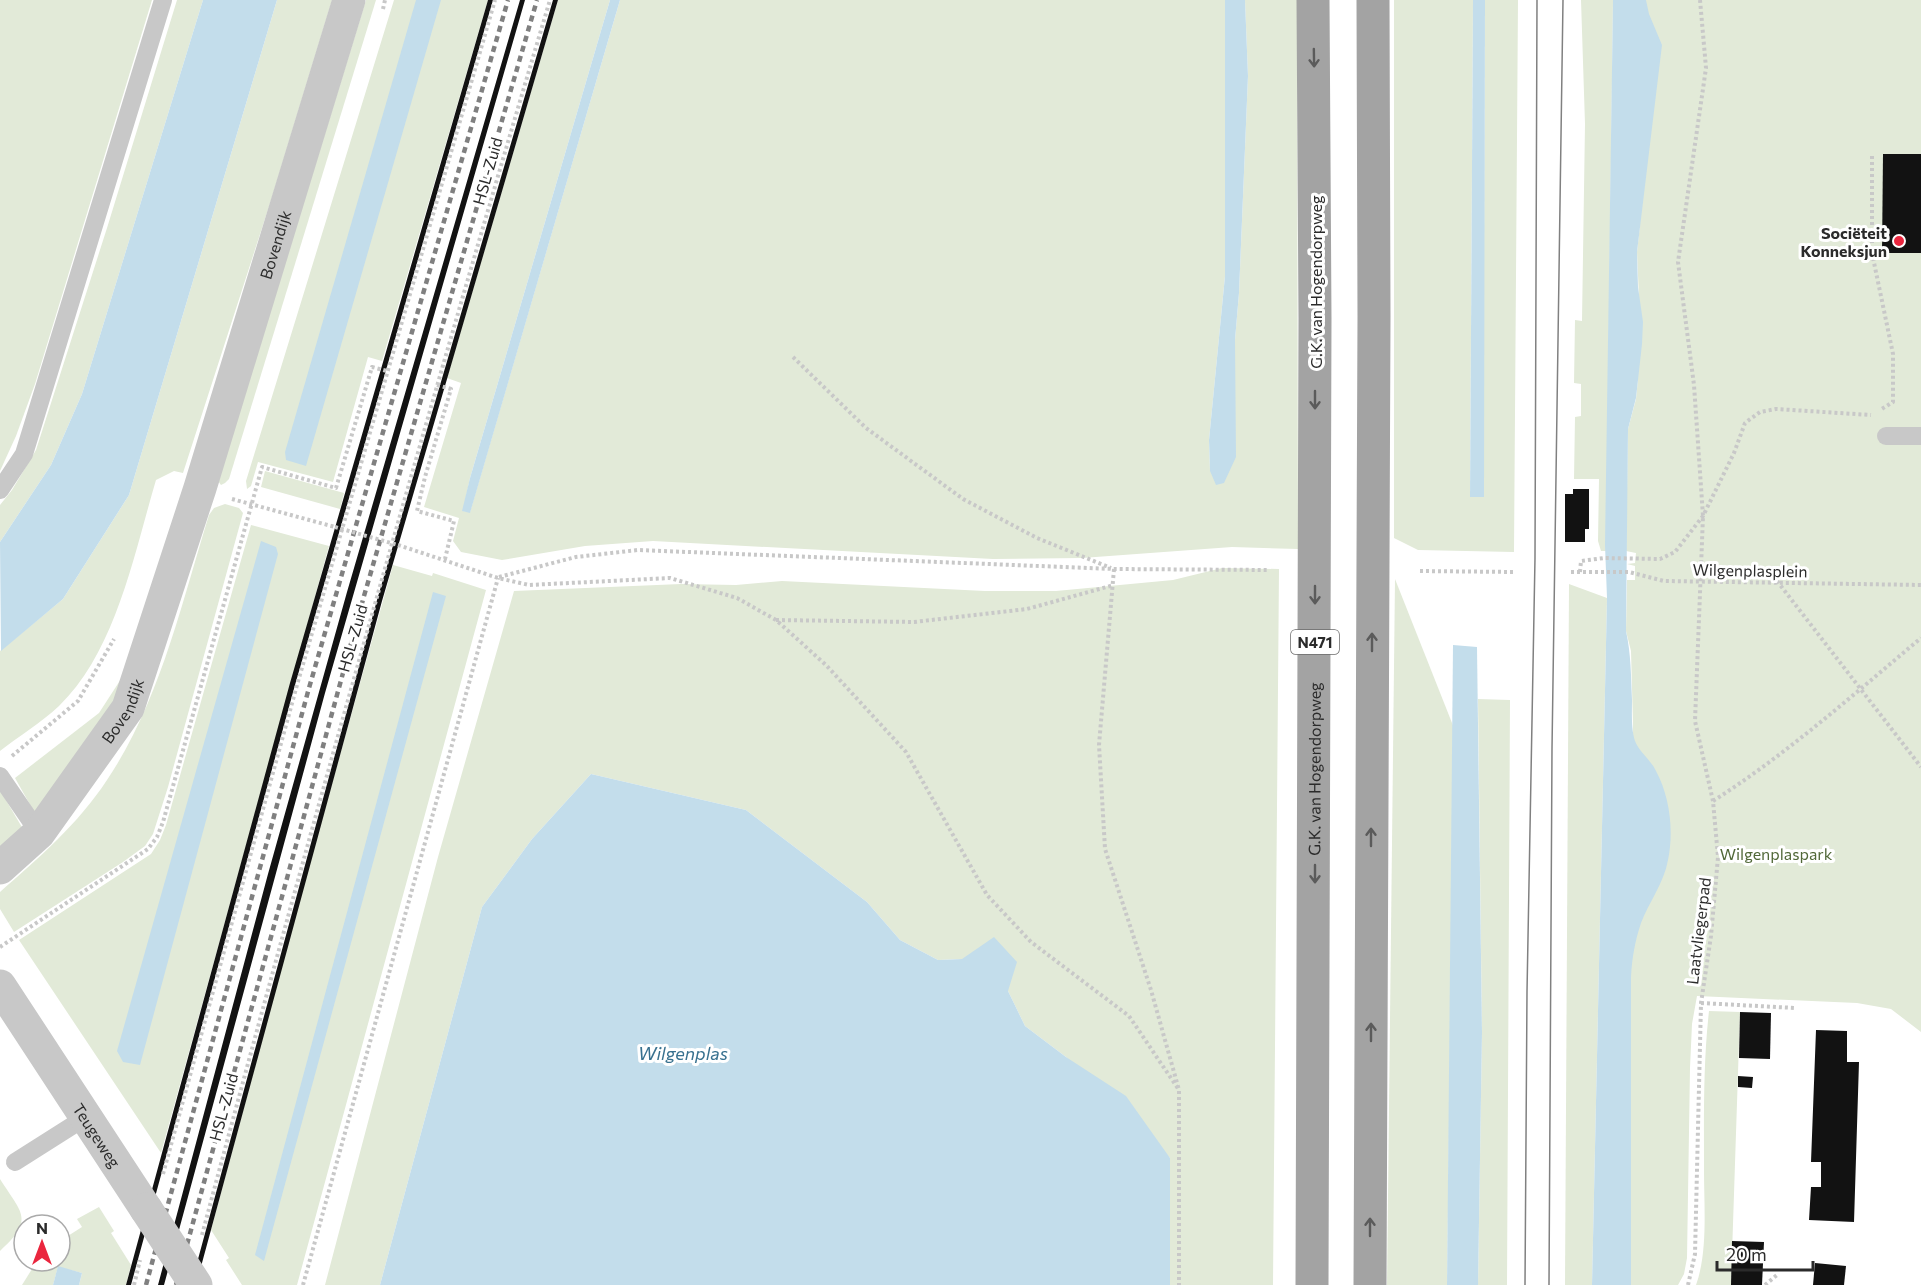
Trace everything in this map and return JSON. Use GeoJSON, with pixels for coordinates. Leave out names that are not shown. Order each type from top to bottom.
{"type":"FeatureCollection","features":[{"type":"Feature","properties":{"kind":"main road","name":"G.K. van Hogendorpweg"},"geometry":{"type":"LineString","coordinates":[[1312,1285],[1316,330],[1314,0]]}},
{"type":"Feature","properties":{"kind":"main road"},"geometry":{"type":"LineString","coordinates":[[1370,1285],[1373,0]]}},
{"type":"Feature","properties":{"kind":"street","name":"Bovendijk"},"geometry":{"type":"LineString","coordinates":[[0,868],[39,833],[128,708],[200,488],[349,0]]}},
{"type":"Feature","properties":{"kind":"street","name":"Teugeweg"},"geometry":{"type":"LineString","coordinates":[[0,986],[196,1285]]}},
{"type":"Feature","properties":{"kind":"lane"},"geometry":{"type":"LineString","coordinates":[[0,490],[24,454],[163,0]]}},
{"type":"Feature","properties":{"kind":"lane"},"geometry":{"type":"LineString","coordinates":[[1886,436],[1921,436]]}},
{"type":"Feature","properties":{"kind":"lane"},"geometry":{"type":"LineString","coordinates":[[0,776],[39,833]]}},
{"type":"Feature","properties":{"kind":"lane"},"geometry":{"type":"LineString","coordinates":[[15,1162],[86,1117]]}},
{"type":"Feature","properties":{"kind":"path"},"geometry":{"type":"LineString","coordinates":[[163,1174],[294,697],[495,0]]}},
{"type":"Feature","properties":{"kind":"path","name":"HSL-Zuid"},"geometry":{"type":"LineString","coordinates":[[201,1239],[297,882],[437,385],[550,0]]}},
{"type":"Feature","properties":{"kind":"path","name":"Laatvliegerpad"},"geometry":{"type":"LineString","coordinates":[[1688,1285],[1695,1254],[1701,1003],[1711,936],[1718,857],[1713,801],[1695,721],[1703,516],[1694,385],[1678,262],[1706,68],[1700,0]]}},
{"type":"Feature","properties":{"kind":"path"},"geometry":{"type":"LineString","coordinates":[[1580,572],[1581,561],[1604,558],[1660,559],[1675,552],[1703,516],[1734,453],[1745,423],[1760,412],[1776,409],[1872,415],[1893,402],[1893,354],[1872,253],[1872,156]]}},
{"type":"Feature","properties":{"kind":"path"},"geometry":{"type":"LineString","coordinates":[[793,357],[866,428],[963,499],[1037,538],[1114,569]]}},
{"type":"Feature","properties":{"kind":"path"},"geometry":{"type":"LineString","coordinates":[[0,947],[126,866],[148,849],[157,837],[164,822],[262,467],[336,488],[372,367],[387,371]]}},
{"type":"Feature","properties":{"kind":"path"},"geometry":{"type":"LineString","coordinates":[[437,385],[451,389],[417,511],[454,521],[445,559]]}},
{"type":"Feature","properties":{"kind":"path"},"geometry":{"type":"LineString","coordinates":[[232,499],[335,526],[445,559],[498,578],[529,585],[670,578],[737,598],[776,620],[826,665],[906,753],[987,895],[1031,942],[1129,1016],[1179,1090]]}},
{"type":"Feature","properties":{"kind":"path"},"geometry":{"type":"LineString","coordinates":[[498,578],[576,557],[638,550],[1114,569],[1269,570]]}},
{"type":"Feature","properties":{"kind":"path"},"geometry":{"type":"LineString","coordinates":[[1114,569],[1099,746],[1105,849],[1151,990],[1179,1090],[1179,1285]]}},
{"type":"Feature","properties":{"kind":"path"},"geometry":{"type":"LineString","coordinates":[[1420,571],[1515,572]]}},
{"type":"Feature","properties":{"kind":"path","name":"Wilgenplasplein"},"geometry":{"type":"LineString","coordinates":[[1571,572],[1629,572],[1664,581],[1921,585]]}},
{"type":"Feature","properties":{"kind":"path"},"geometry":{"type":"LineString","coordinates":[[303,1285],[498,578]]}},
{"type":"Feature","properties":{"kind":"path"},"geometry":{"type":"LineString","coordinates":[[1777,581],[1921,767]]}},
{"type":"Feature","properties":{"kind":"path"},"geometry":{"type":"LineString","coordinates":[[776,620],[914,622],[1027,609],[1114,585]]}},
{"type":"Feature","properties":{"kind":"path"},"geometry":{"type":"LineString","coordinates":[[9,759],[78,701],[117,633]]}},
{"type":"Feature","properties":{"kind":"path"},"geometry":{"type":"LineString","coordinates":[[1713,801],[1744,782],[1860,690],[1921,638]]}},
{"type":"Feature","properties":{"kind":"path"},"geometry":{"type":"LineString","coordinates":[[1701,1003],[1795,1008]]}},
{"type":"Feature","properties":{"kind":"path"},"geometry":{"type":"LineString","coordinates":[[134,1285],[142,1252]]}},
{"type":"Feature","properties":{"kind":"path"},"geometry":{"type":"LineString","coordinates":[[1765,1285],[1778,1275]]}},
{"type":"Feature","properties":{"kind":"green space"},"geometry":{"type":"Polygon","coordinates":[[[0,0],[152,0],[35,384],[0,471],[0,0]]]}},
{"type":"Feature","properties":{"kind":"green space"},"geometry":{"type":"Polygon","coordinates":[[[177,0],[203,0],[82,394],[51,465],[0,542],[0,505],[12,490],[36,450],[177,0]]]}},
{"type":"Feature","properties":{"kind":"green space"},"geometry":{"type":"Polygon","coordinates":[[[277,0],[332,0],[272,197],[183,473],[174,471],[156,480],[121,600],[95,658],[79,684],[52,712],[0,751],[0,651],[63,599],[129,495],[277,0]]]}},
{"type":"Feature","properties":{"kind":"green space"},"geometry":{"type":"Polygon","coordinates":[[[366,0],[376,0],[229,479],[221,485],[218,481],[366,0]]]}},
{"type":"Feature","properties":{"kind":"green space"},"geometry":{"type":"Polygon","coordinates":[[[394,0],[488,0],[382,361],[368,357],[333,482],[258,462],[251,486],[247,489],[246,481],[394,0]]]}},
{"type":"Feature","properties":{"kind":"green space"},"geometry":{"type":"Polygon","coordinates":[[[558,0],[610,0],[470,478],[463,511],[470,512],[620,0],[1225,0],[1225,276],[1209,440],[1210,471],[1235,340],[1239,293],[1248,76],[1245,0],[1297,0],[1298,549],[1232,547],[1082,558],[993,559],[653,541],[585,546],[502,560],[461,552],[453,541],[459,518],[424,507],[461,383],[447,378],[558,0]]]}},
{"type":"Feature","properties":{"kind":"green space"},"geometry":{"type":"Polygon","coordinates":[[[1394,0],[1473,0],[1470,497],[1483,497],[1485,0],[1518,0],[1514,552],[1418,550],[1394,538],[1394,0]]]}},
{"type":"Feature","properties":{"kind":"green space"},"geometry":{"type":"Polygon","coordinates":[[[1581,0],[1613,0],[1606,551],[1601,551],[1598,541],[1599,479],[1574,479],[1575,417],[1581,416],[1581,384],[1574,383],[1575,320],[1582,321],[1585,124],[1581,0]]]}},
{"type":"Feature","properties":{"kind":"green space","name":"Wilgenplaspark"},"geometry":{"type":"Polygon","coordinates":[[[1644,0],[1921,0],[1921,1032],[1891,1009],[1857,1003],[1697,996],[1692,1024],[1690,1068],[1687,1258],[1684,1274],[1678,1285],[1631,1285],[1629,992],[1633,725],[1631,651],[1626,631],[1627,580],[1635,580],[1635,566],[1627,564],[1635,563],[1636,553],[1626,551],[1628,429],[1636,399],[1638,379],[1637,252],[1640,225],[1644,0]]]}},
{"type":"Feature","properties":{"kind":"green space"},"geometry":{"type":"Polygon","coordinates":[[[265,471],[344,493],[340,509],[261,487],[265,471]]]}},
{"type":"Feature","properties":{"kind":"green space"},"geometry":{"type":"Polygon","coordinates":[[[225,504],[239,508],[243,513],[153,834],[145,846],[123,862],[14,932],[0,909],[0,892],[71,826],[96,796],[125,750],[141,718],[167,652],[209,515],[214,508],[225,504]]]}},
{"type":"Feature","properties":{"kind":"green space"},"geometry":{"type":"Polygon","coordinates":[[[251,525],[329,546],[161,1153],[19,940],[151,854],[160,840],[251,525]]]}},
{"type":"Feature","properties":{"kind":"green space"},"geometry":{"type":"Polygon","coordinates":[[[393,565],[432,576],[433,573],[486,590],[297,1285],[242,1285],[226,1260],[229,1258],[211,1230],[393,565]]]}},
{"type":"Feature","properties":{"kind":"green space"},"geometry":{"type":"Polygon","coordinates":[[[1222,568],[1279,569],[1273,1285],[1170,1285],[1170,1158],[1066,1057],[1025,1026],[1008,991],[961,959],[938,960],[900,940],[867,902],[746,810],[591,774],[532,839],[482,907],[380,1285],[325,1285],[438,857],[514,591],[681,584],[736,585],[782,581],[985,591],[1056,591],[1173,580],[1222,568]]]}},
{"type":"Feature","properties":{"kind":"green space"},"geometry":{"type":"Polygon","coordinates":[[[1395,579],[1454,728],[1447,1285],[1387,1285],[1395,579]]]}},
{"type":"Feature","properties":{"kind":"green space"},"geometry":{"type":"Polygon","coordinates":[[[1569,584],[1607,598],[1592,1285],[1565,1285],[1569,584]]]}},
{"type":"Feature","properties":{"kind":"green space"},"geometry":{"type":"Polygon","coordinates":[[[121,679],[119,705],[37,817],[15,778],[99,713],[121,679]]]}},
{"type":"Feature","properties":{"kind":"green space"},"geometry":{"type":"Polygon","coordinates":[[[1478,699],[1510,700],[1507,1285],[1478,1285],[1482,1033],[1478,699]]]}},
{"type":"Feature","properties":{"kind":"green space"},"geometry":{"type":"Polygon","coordinates":[[[0,790],[23,829],[0,848],[0,790]]]}},
{"type":"Feature","properties":{"kind":"green space"},"geometry":{"type":"Polygon","coordinates":[[[1709,1011],[1740,1012],[1731,1285],[1696,1285],[1704,1244],[1704,1091],[1709,1011]]]}},
{"type":"Feature","properties":{"kind":"green space"},"geometry":{"type":"Polygon","coordinates":[[[0,1179],[20,1213],[12,1213],[12,1239],[0,1251],[0,1179]]]}},
{"type":"Feature","properties":{"kind":"green space"},"geometry":{"type":"Polygon","coordinates":[[[99,1207],[114,1231],[111,1233],[131,1265],[126,1285],[79,1285],[82,1273],[72,1270],[72,1233],[82,1227],[77,1219],[99,1207]]]}},
{"type":"Feature","properties":{"kind":"green space"},"geometry":{"type":"Polygon","coordinates":[[[30,1273],[56,1273],[53,1285],[22,1285],[30,1273]]]}},
{"type":"Feature","properties":{"kind":"water"},"geometry":{"type":"Polygon","coordinates":[[[203,0],[277,0],[129,495],[63,599],[1,651],[0,542],[51,465],[82,394],[203,0]]]}},
{"type":"Feature","properties":{"kind":"water"},"geometry":{"type":"Polygon","coordinates":[[[416,0],[441,0],[306,466],[286,460],[285,452],[416,0]]]}},
{"type":"Feature","properties":{"kind":"water"},"geometry":{"type":"Polygon","coordinates":[[[610,0],[620,0],[470,513],[462,511],[470,478],[610,0]]]}},
{"type":"Feature","properties":{"kind":"water"},"geometry":{"type":"Polygon","coordinates":[[[1225,0],[1245,0],[1248,76],[1235,340],[1236,457],[1224,483],[1216,485],[1210,471],[1209,440],[1225,276],[1225,0]]]}},
{"type":"Feature","properties":{"kind":"water"},"geometry":{"type":"Polygon","coordinates":[[[1473,0],[1485,0],[1484,497],[1470,497],[1473,0]]]}},
{"type":"Feature","properties":{"kind":"water"},"geometry":{"type":"Polygon","coordinates":[[[1613,0],[1646,0],[1649,14],[1662,45],[1637,252],[1638,287],[1643,322],[1636,398],[1628,429],[1626,631],[1634,736],[1637,745],[1654,767],[1665,792],[1670,814],[1671,838],[1666,868],[1660,885],[1641,923],[1631,970],[1631,1285],[1592,1285],[1607,598],[1605,545],[1613,0]]]}},
{"type":"Feature","properties":{"kind":"water"},"geometry":{"type":"Polygon","coordinates":[[[261,541],[276,547],[278,554],[140,1065],[123,1062],[117,1051],[261,541]]]}},
{"type":"Feature","properties":{"kind":"water"},"geometry":{"type":"Polygon","coordinates":[[[433,592],[446,596],[264,1261],[255,1255],[433,592]]]}},
{"type":"Feature","properties":{"kind":"water"},"geometry":{"type":"Polygon","coordinates":[[[1453,645],[1477,647],[1482,1033],[1478,1285],[1447,1285],[1453,645]]]}},
{"type":"Feature","properties":{"kind":"water","name":"Wilgenplas"},"geometry":{"type":"Polygon","coordinates":[[[591,774],[746,810],[867,902],[900,940],[938,960],[962,959],[994,937],[1017,962],[1008,991],[1025,1026],[1066,1057],[1126,1096],[1170,1158],[1170,1285],[380,1285],[482,907],[532,839],[591,774]]]}},
{"type":"Feature","properties":{"kind":"water"},"geometry":{"type":"Polygon","coordinates":[[[72,1270],[82,1273],[79,1285],[53,1285],[56,1273],[72,1273],[72,1270]]]}},
{"type":"Feature","properties":{"kind":"building"},"geometry":{"type":"Polygon","coordinates":[[[488,0],[493,0],[295,685],[131,1285],[126,1285],[290,683],[488,0]]]}},
{"type":"Feature","properties":{"kind":"building"},"geometry":{"type":"Polygon","coordinates":[[[520,0],[525,0],[325,693],[164,1285],[158,1285],[268,874],[347,592],[520,0]]]}},
{"type":"Feature","properties":{"kind":"building"},"geometry":{"type":"Polygon","coordinates":[[[553,0],[558,0],[382,601],[196,1285],[191,1285],[377,600],[553,0]]]}},
{"type":"Feature","properties":{"kind":"building"},"geometry":{"type":"Polygon","coordinates":[[[1883,154],[1921,154],[1921,253],[1882,253],[1883,154]]]}},
{"type":"Feature","properties":{"kind":"building"},"geometry":{"type":"Polygon","coordinates":[[[1573,489],[1589,489],[1589,529],[1585,529],[1585,542],[1565,542],[1565,494],[1573,494],[1573,489]]]}},
{"type":"Feature","properties":{"kind":"building"},"geometry":{"type":"Polygon","coordinates":[[[1740,1012],[1771,1013],[1770,1059],[1739,1058],[1740,1012]]]}},
{"type":"Feature","properties":{"kind":"building"},"geometry":{"type":"Polygon","coordinates":[[[1816,1030],[1847,1031],[1847,1062],[1859,1062],[1854,1222],[1809,1220],[1811,1187],[1821,1187],[1821,1162],[1811,1162],[1816,1030]]]}},
{"type":"Feature","properties":{"kind":"building"},"geometry":{"type":"Polygon","coordinates":[[[1738,1076],[1753,1077],[1752,1088],[1738,1087],[1738,1076]]]}},
{"type":"Feature","properties":{"kind":"building"},"geometry":{"type":"Polygon","coordinates":[[[1732,1241],[1764,1242],[1762,1285],[1731,1285],[1732,1241]]]}},
{"type":"Feature","properties":{"kind":"building"},"geometry":{"type":"Polygon","coordinates":[[[1815,1263],[1846,1266],[1844,1285],[1813,1285],[1815,1263]]]}},
{"type":"Feature","properties":{"kind":"tram line"},"geometry":{"type":"LineString","coordinates":[[1525,1285],[1527,992],[1535,558],[1537,0]]}},
{"type":"Feature","properties":{"kind":"tram line"},"geometry":{"type":"LineString","coordinates":[[1549,1285],[1552,749],[1563,0]]}},
{"type":"Feature","properties":{"kind":"railway"},"geometry":{"type":"LineString","coordinates":[[146,1285],[309,688],[508,0]]}},
{"type":"Feature","properties":{"kind":"railway"},"geometry":{"type":"LineString","coordinates":[[176,1285],[364,596],[537,0]]}},
{"type":"Feature","properties":{"kind":"place","name":"Sociëteit Konneksjun"},"geometry":{"type":"Point","coordinates":[1899,241]}}]}
